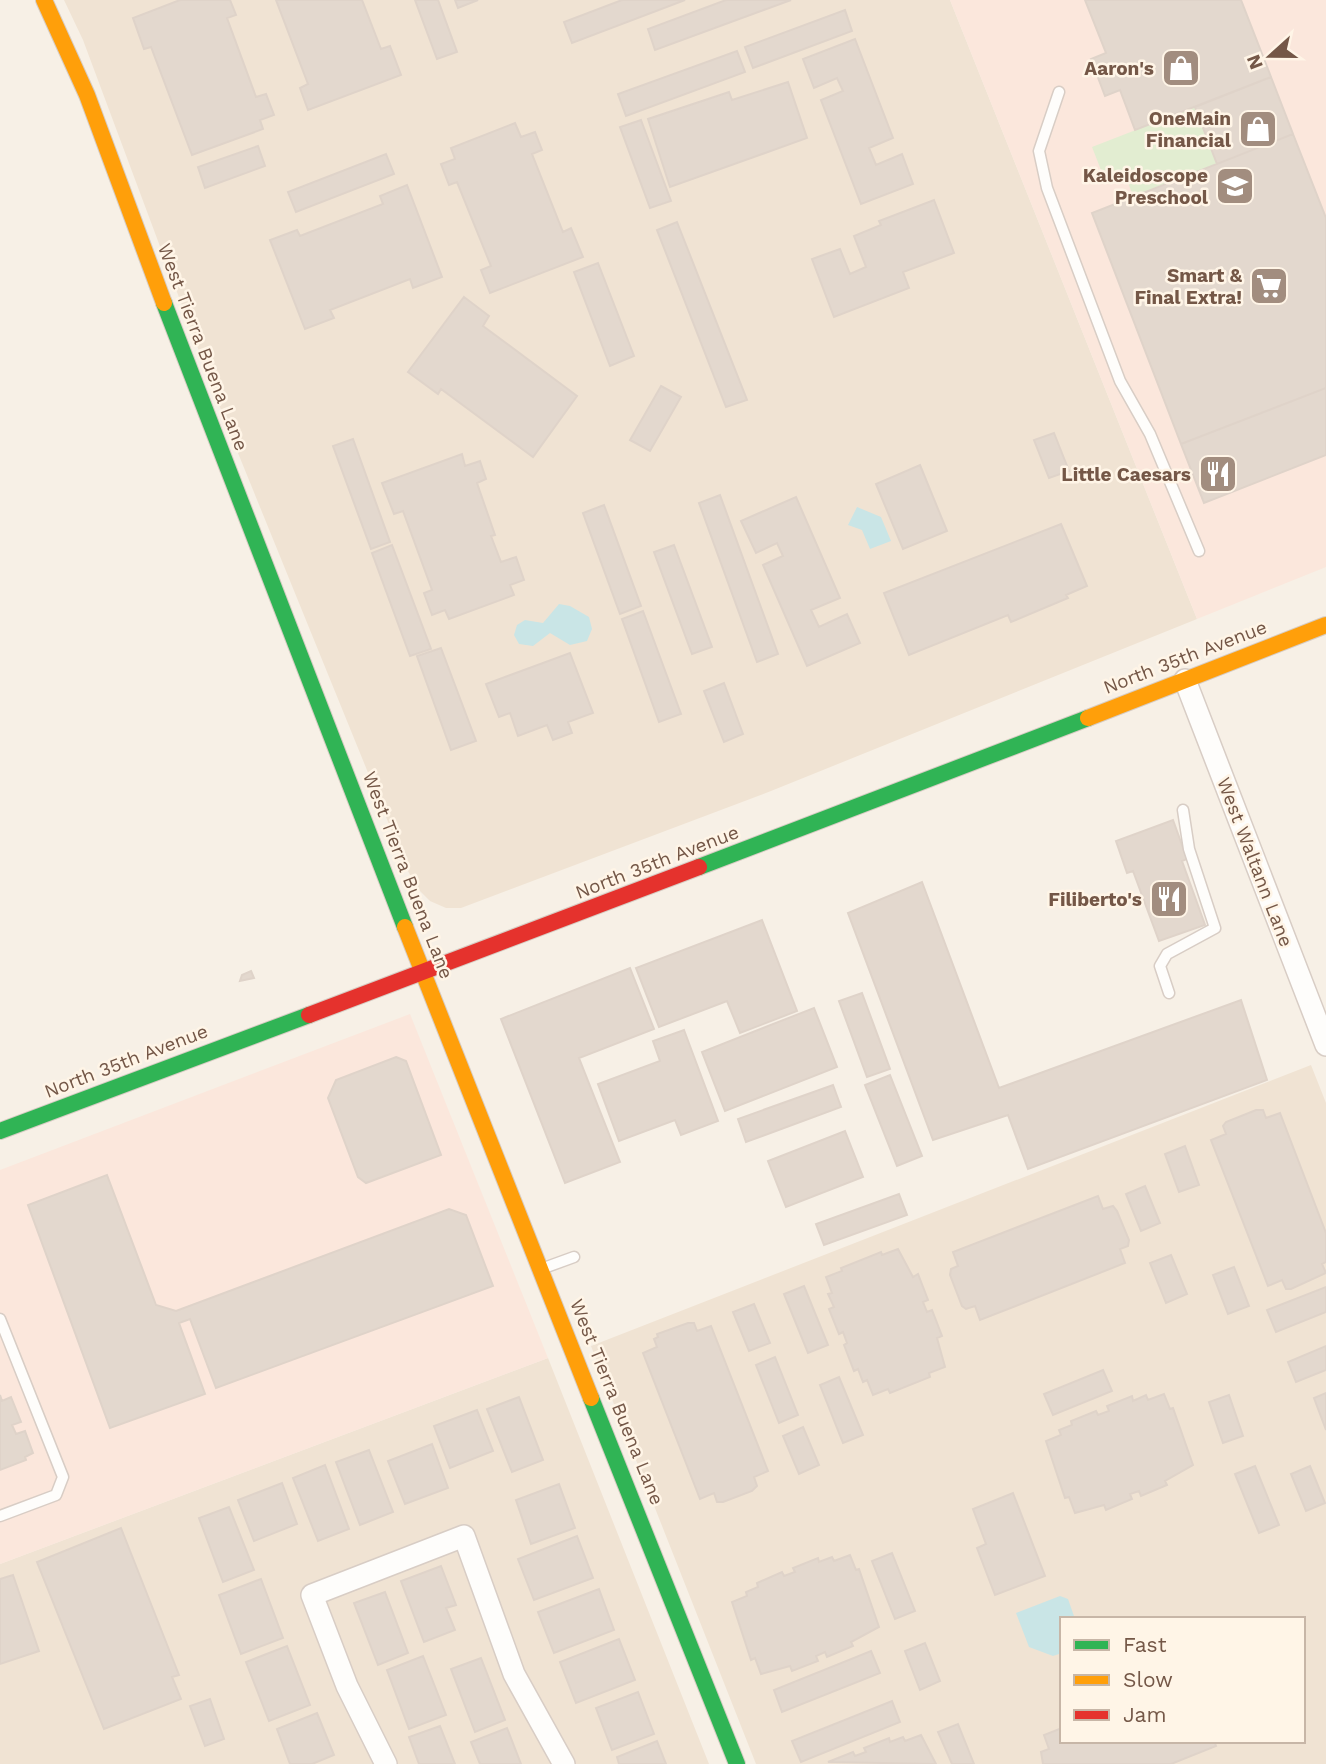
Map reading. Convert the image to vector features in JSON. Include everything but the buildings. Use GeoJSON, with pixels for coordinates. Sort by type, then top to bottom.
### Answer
{"type":"FeatureCollection","features":[{"type":"Feature","properties":{"kind":"street","name":"West Tierra Buena Lane"},"geometry":{"type":"LineString","coordinates":[[44,0],[87,95],[201,402],[423,972],[737,1764]]}},
{"type":"Feature","properties":{"kind":"street","name":"North 35th Avenue"},"geometry":{"type":"LineString","coordinates":[[0,1131],[423,972],[1326,625]]}},
{"type":"Feature","properties":{"kind":"street","name":"West Waltann Lane"},"geometry":{"type":"LineString","coordinates":[[1185,680],[1326,1045]]}},
{"type":"Feature","properties":{"kind":"street"},"geometry":{"type":"LineString","coordinates":[[386,1764],[347,1686],[312,1595],[464,1536],[514,1674],[564,1764]]}},
{"type":"Feature","properties":{"kind":"lane"},"geometry":{"type":"LineString","coordinates":[[1059,92],[1039,150],[1047,188],[1120,381],[1150,434],[1199,551]]}},
{"type":"Feature","properties":{"kind":"lane"},"geometry":{"type":"LineString","coordinates":[[1169,993],[1160,965],[1167,954],[1215,928],[1189,849],[1183,810]]}},
{"type":"Feature","properties":{"kind":"lane"},"geometry":{"type":"LineString","coordinates":[[541,1269],[575,1257]]}},
{"type":"Feature","properties":{"kind":"lane"},"geometry":{"type":"LineString","coordinates":[[0,1320],[63,1477],[56,1495],[0,1516]]}},
{"type":"Feature","properties":{"kind":"shaded area"},"geometry":{"type":"Polygon","coordinates":[[[64,0],[950,0],[1197,619],[771,791],[461,908],[446,908],[430,901],[417,888],[408,871],[227,426],[83,40],[64,0]]]}},
{"type":"Feature","properties":{"kind":"shaded area"},"geometry":{"type":"Polygon","coordinates":[[[950,0],[1326,0],[1326,567],[1197,619],[950,0]]]}},
{"type":"Feature","properties":{"kind":"shaded area"},"geometry":{"type":"Polygon","coordinates":[[[410,1014],[548,1358],[0,1564],[0,1170],[410,1014]]]}},
{"type":"Feature","properties":{"kind":"shaded area"},"geometry":{"type":"Polygon","coordinates":[[[1311,1065],[1326,1103],[1326,1764],[756,1764],[591,1346],[1311,1065]]]}},
{"type":"Feature","properties":{"kind":"shaded area"},"geometry":{"type":"Polygon","coordinates":[[[548,1358],[709,1764],[0,1764],[0,1564],[548,1358]]]}},
{"type":"Feature","properties":{"kind":"green space"},"geometry":{"type":"Polygon","coordinates":[[[1195,107],[1217,164],[1133,196],[1126,177],[1101,170],[1092,147],[1195,107]]]}},
{"type":"Feature","properties":{"kind":"water"},"geometry":{"type":"Polygon","coordinates":[[[857,507],[881,517],[891,541],[870,549],[862,530],[848,525],[857,507]]]}},
{"type":"Feature","properties":{"kind":"water"},"geometry":{"type":"Polygon","coordinates":[[[559,604],[570,606],[589,617],[592,629],[587,641],[570,645],[550,633],[533,646],[519,644],[514,635],[517,625],[525,620],[543,623],[559,604]]]}},
{"type":"Feature","properties":{"kind":"water"},"geometry":{"type":"Polygon","coordinates":[[[1060,1596],[1068,1599],[1074,1617],[1060,1617],[1060,1654],[1053,1656],[1029,1647],[1016,1613],[1060,1596]]]}},
{"type":"Feature","properties":{"kind":"traffic: fast"},"geometry":{"type":"LineString","coordinates":[[164,303],[405,927]]}},
{"type":"Feature","properties":{"kind":"traffic: fast"},"geometry":{"type":"LineString","coordinates":[[699,867],[1088,718]]}},
{"type":"Feature","properties":{"kind":"traffic: fast"},"geometry":{"type":"LineString","coordinates":[[0,1131],[309,1015]]}},
{"type":"Feature","properties":{"kind":"traffic: fast"},"geometry":{"type":"LineString","coordinates":[[591,1398],[737,1764]]}},
{"type":"Feature","properties":{"kind":"traffic: slow"},"geometry":{"type":"LineString","coordinates":[[44,0],[87,95],[164,303]]}},
{"type":"Feature","properties":{"kind":"traffic: slow"},"geometry":{"type":"LineString","coordinates":[[1088,718],[1326,625]]}},
{"type":"Feature","properties":{"kind":"traffic: slow"},"geometry":{"type":"LineString","coordinates":[[405,927],[591,1398]]}},
{"type":"Feature","properties":{"kind":"traffic: jam"},"geometry":{"type":"LineString","coordinates":[[309,1015],[699,867]]}},
{"type":"Feature","properties":{"kind":"place","name":"Aaron's"},"geometry":{"type":"Point","coordinates":[1181,68]}},
{"type":"Feature","properties":{"kind":"place","name":"OneMain Financial"},"geometry":{"type":"Point","coordinates":[1258,129]}},
{"type":"Feature","properties":{"kind":"place","name":"Kaleidoscope Preschool"},"geometry":{"type":"Point","coordinates":[1235,186]}},
{"type":"Feature","properties":{"kind":"place","name":"Smart & Final Extra!"},"geometry":{"type":"Point","coordinates":[1269,286]}},
{"type":"Feature","properties":{"kind":"place","name":"Little Caesars"},"geometry":{"type":"Point","coordinates":[1218,474]}},
{"type":"Feature","properties":{"kind":"place","name":"Filiberto's"},"geometry":{"type":"Point","coordinates":[1169,899]}}]}
